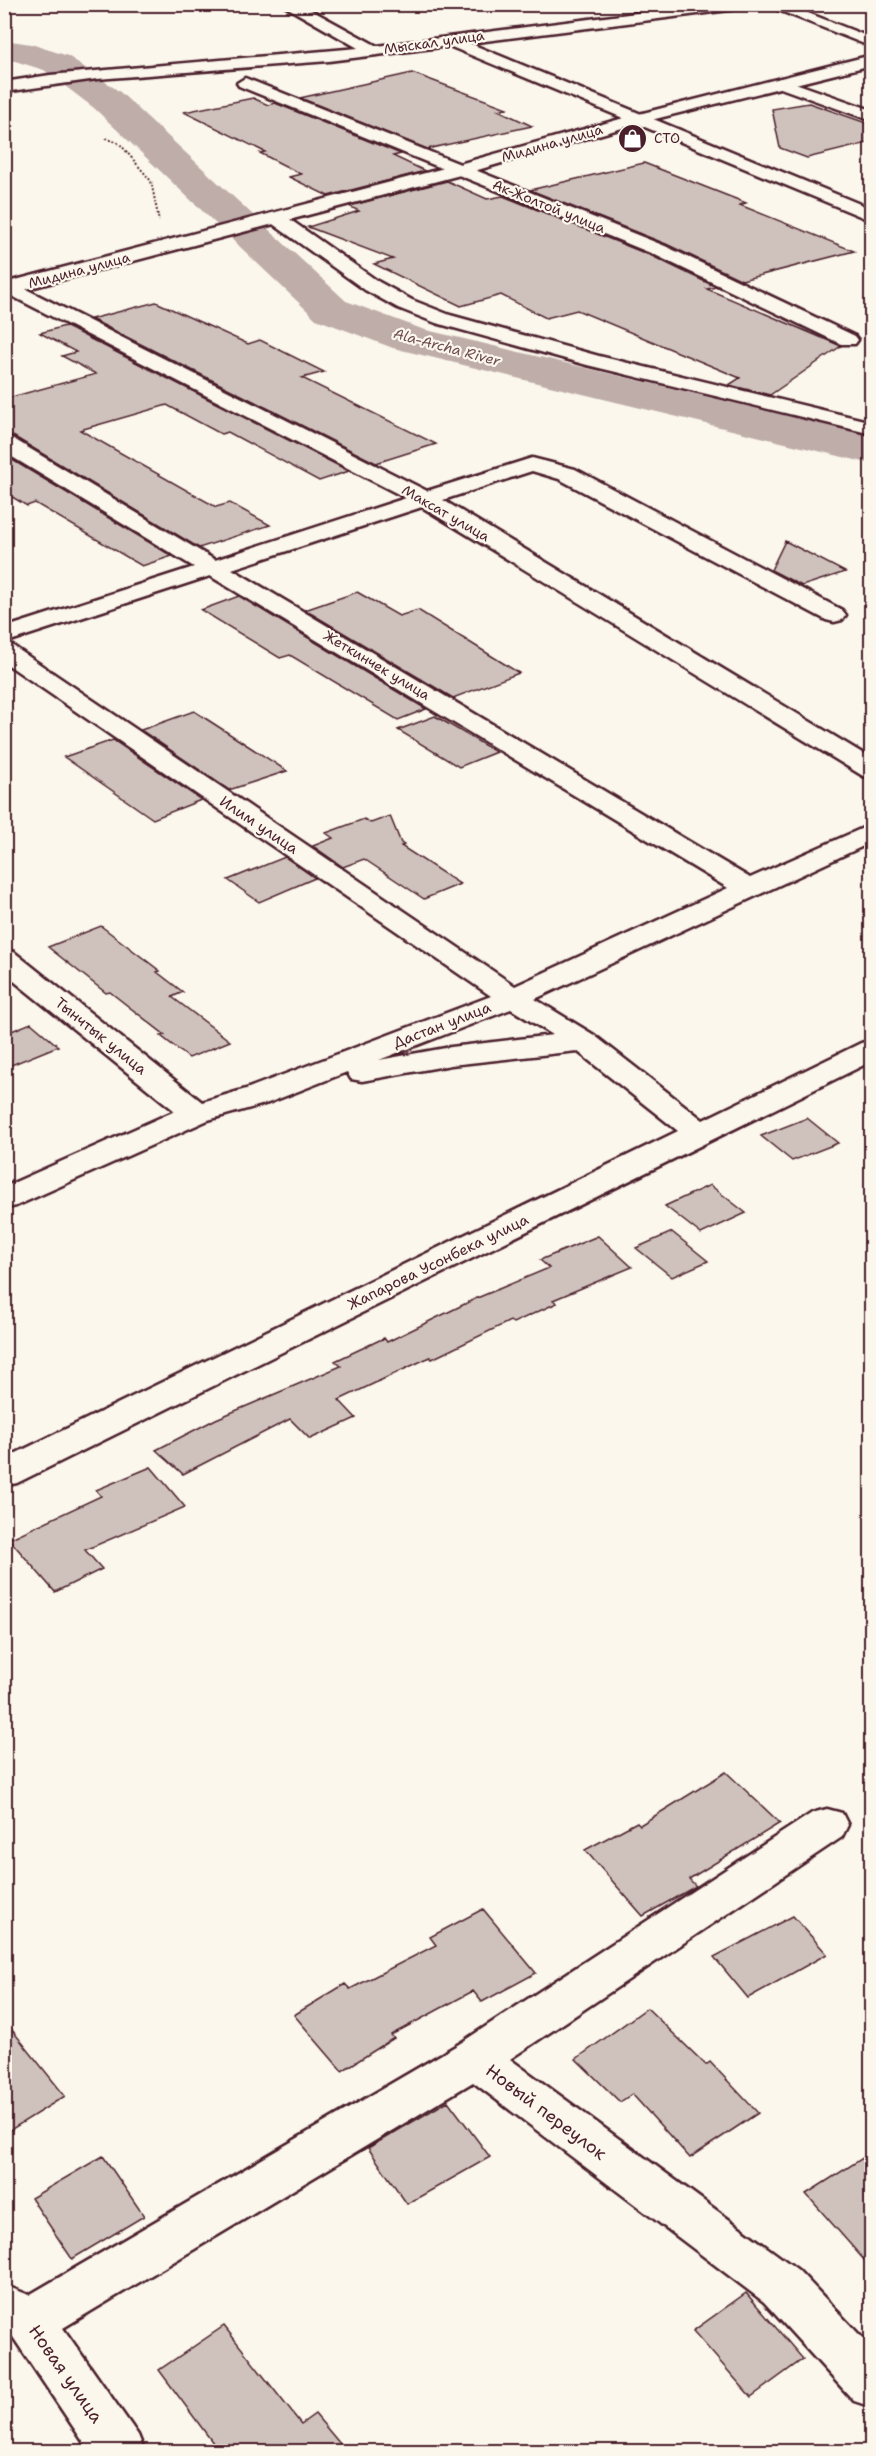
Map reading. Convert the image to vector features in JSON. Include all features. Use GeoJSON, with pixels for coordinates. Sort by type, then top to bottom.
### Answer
{"type":"FeatureCollection","features":[{"type":"Feature","properties":{"kind":"street"},"geometry":{"type":"LineString","coordinates":[[288,4],[374,51]]}},
{"type":"Feature","properties":{"kind":"street","name":"Мыскал улица"},"geometry":{"type":"LineString","coordinates":[[51,79],[374,51],[626,16],[745,4]]}},
{"type":"Feature","properties":{"kind":"street"},"geometry":{"type":"LineString","coordinates":[[770,4],[872,43]]}},
{"type":"Feature","properties":{"kind":"street"},"geometry":{"type":"LineString","coordinates":[[448,40],[872,216]]}},
{"type":"Feature","properties":{"kind":"street","name":"Мидина улица"},"geometry":{"type":"LineString","coordinates":[[7,287],[458,170],[637,119],[872,60]]}},
{"type":"Feature","properties":{"kind":"street"},"geometry":{"type":"LineString","coordinates":[[21,67],[51,79]]}},
{"type":"Feature","properties":{"kind":"street"},"geometry":{"type":"LineString","coordinates":[[4,87],[51,79]]}},
{"type":"Feature","properties":{"kind":"street","name":"Ак-Жолтой улица"},"geometry":{"type":"LineString","coordinates":[[245,83],[659,250],[848,340]]}},
{"type":"Feature","properties":{"kind":"street"},"geometry":{"type":"LineString","coordinates":[[782,83],[872,116]]}},
{"type":"Feature","properties":{"kind":"street"},"geometry":{"type":"LineString","coordinates":[[272,219],[372,286],[405,304],[443,319],[594,361],[872,428]]}},
{"type":"Feature","properties":{"kind":"street","name":"Максат улица"},"geometry":{"type":"LineString","coordinates":[[7,287],[425,499],[872,770]]}},
{"type":"Feature","properties":{"kind":"street","name":"Жеткинчек улица"},"geometry":{"type":"LineString","coordinates":[[4,443],[749,889]]}},
{"type":"Feature","properties":{"kind":"street"},"geometry":{"type":"LineString","coordinates":[[4,636],[532,464],[567,474],[834,615]]}},
{"type":"Feature","properties":{"kind":"street","name":"Илим улица"},"geometry":{"type":"LineString","coordinates":[[4,651],[513,998],[583,1041],[700,1133]]}},
{"type":"Feature","properties":{"kind":"street","name":"Дастан улица"},"geometry":{"type":"LineString","coordinates":[[4,1199],[197,1113],[257,1096],[513,998],[872,832]]}},
{"type":"Feature","properties":{"kind":"street","name":"Тынчтык улица"},"geometry":{"type":"LineString","coordinates":[[4,958],[197,1113]]}},
{"type":"Feature","properties":{"kind":"street"},"geometry":{"type":"LineString","coordinates":[[257,1096],[381,1068],[451,1056],[583,1041]]}},
{"type":"Feature","properties":{"kind":"street","name":"Жапарова Усонбека улица"},"geometry":{"type":"LineString","coordinates":[[4,1474],[872,1049]]}},
{"type":"Feature","properties":{"kind":"street"},"geometry":{"type":"LineString","coordinates":[[475,2058],[827,1825]]}},
{"type":"Feature","properties":{"kind":"street","name":"Новый переулок"},"geometry":{"type":"LineString","coordinates":[[17,2314],[475,2058],[781,2286],[872,2384]]}},
{"type":"Feature","properties":{"kind":"street","name":"Новая улица"},"geometry":{"type":"LineString","coordinates":[[17,2314],[120,2451]]}},
{"type":"Feature","properties":{"kind":"path"},"geometry":{"type":"LineString","coordinates":[[106,138],[120,144],[152,181],[164,248]]}},
{"type":"Feature","properties":{"kind":"building"},"geometry":{"type":"Polygon","coordinates":[[[412,73],[507,108],[498,110],[532,126],[427,149],[300,98],[412,73]]]}},
{"type":"Feature","properties":{"kind":"building"},"geometry":{"type":"Polygon","coordinates":[[[253,98],[268,105],[275,103],[401,154],[393,156],[425,171],[328,196],[289,177],[301,174],[260,153],[265,152],[184,112],[253,98]]]}},
{"type":"Feature","properties":{"kind":"building"},"geometry":{"type":"Polygon","coordinates":[[[809,103],[872,125],[872,142],[807,158],[780,148],[772,109],[809,103]]]}},
{"type":"Feature","properties":{"kind":"building"},"geometry":{"type":"Polygon","coordinates":[[[644,163],[746,203],[740,205],[854,251],[742,280],[666,244],[530,190],[644,163]]]}},
{"type":"Feature","properties":{"kind":"building"},"geometry":{"type":"Polygon","coordinates":[[[447,181],[487,199],[503,196],[652,256],[716,287],[707,289],[841,346],[770,395],[729,385],[740,378],[577,310],[546,318],[501,295],[461,306],[374,264],[393,259],[308,227],[359,211],[349,206],[447,181]]]}},
{"type":"Feature","properties":{"kind":"building"},"geometry":{"type":"Polygon","coordinates":[[[156,302],[248,344],[260,340],[324,372],[302,378],[436,444],[376,463],[91,319],[156,302]]]}},
{"type":"Feature","properties":{"kind":"building"},"geometry":{"type":"Polygon","coordinates":[[[65,326],[349,471],[319,481],[228,432],[221,434],[167,405],[80,430],[216,507],[230,503],[270,525],[199,548],[13,436],[4,435],[4,399],[96,374],[62,356],[76,352],[40,333],[65,326]]]}},
{"type":"Feature","properties":{"kind":"building"},"geometry":{"type":"Polygon","coordinates":[[[4,455],[172,556],[142,566],[35,503],[27,506],[4,492],[4,455]]]}},
{"type":"Feature","properties":{"kind":"building"},"geometry":{"type":"Polygon","coordinates":[[[785,541],[845,572],[802,586],[771,570],[785,541]]]}},
{"type":"Feature","properties":{"kind":"building"},"geometry":{"type":"Polygon","coordinates":[[[357,592],[399,616],[418,610],[519,673],[453,698],[305,610],[357,592]]]}},
{"type":"Feature","properties":{"kind":"building"},"geometry":{"type":"Polygon","coordinates":[[[239,596],[426,709],[398,720],[290,655],[280,658],[201,610],[239,596]]]}},
{"type":"Feature","properties":{"kind":"building"},"geometry":{"type":"Polygon","coordinates":[[[194,711],[287,771],[229,790],[141,730],[194,711]]]}},
{"type":"Feature","properties":{"kind":"building"},"geometry":{"type":"Polygon","coordinates":[[[435,716],[496,752],[459,767],[398,730],[435,716]]]}},
{"type":"Feature","properties":{"kind":"building"},"geometry":{"type":"Polygon","coordinates":[[[113,740],[201,800],[153,819],[64,757],[113,740]]]}},
{"type":"Feature","properties":{"kind":"building"},"geometry":{"type":"Polygon","coordinates":[[[390,816],[401,843],[404,845],[401,846],[460,884],[424,899],[364,859],[343,867],[313,846],[333,838],[326,833],[364,819],[371,823],[390,816]]]}},
{"type":"Feature","properties":{"kind":"building"},"geometry":{"type":"Polygon","coordinates":[[[285,857],[315,878],[259,902],[228,880],[285,857]]]}},
{"type":"Feature","properties":{"kind":"building"},"geometry":{"type":"Polygon","coordinates":[[[101,926],[160,971],[157,972],[183,992],[172,997],[230,1041],[189,1058],[161,1036],[165,1035],[110,992],[106,993],[48,947],[101,926]]]}},
{"type":"Feature","properties":{"kind":"building"},"geometry":{"type":"Polygon","coordinates":[[[31,1023],[58,1046],[4,1068],[4,1034],[31,1023]]]}},
{"type":"Feature","properties":{"kind":"building"},"geometry":{"type":"Polygon","coordinates":[[[807,1118],[838,1143],[792,1161],[761,1136],[807,1118]]]}},
{"type":"Feature","properties":{"kind":"building"},"geometry":{"type":"Polygon","coordinates":[[[710,1185],[746,1213],[701,1234],[665,1206],[710,1185]]]}},
{"type":"Feature","properties":{"kind":"building"},"geometry":{"type":"Polygon","coordinates":[[[672,1232],[708,1261],[672,1277],[636,1248],[672,1232]]]}},
{"type":"Feature","properties":{"kind":"building"},"geometry":{"type":"Polygon","coordinates":[[[598,1236],[632,1267],[553,1300],[557,1303],[513,1323],[510,1321],[339,1400],[356,1418],[310,1439],[290,1419],[183,1474],[156,1450],[216,1419],[341,1366],[335,1361],[384,1338],[387,1342],[477,1298],[549,1268],[540,1260],[598,1236]]]}},
{"type":"Feature","properties":{"kind":"building"},"geometry":{"type":"Polygon","coordinates":[[[151,1467],[185,1507],[85,1550],[102,1569],[55,1592],[9,1539],[101,1496],[96,1490],[151,1467]]]}},
{"type":"Feature","properties":{"kind":"building"},"geometry":{"type":"Polygon","coordinates":[[[726,1772],[780,1823],[689,1879],[696,1886],[643,1916],[585,1850],[637,1822],[640,1825],[726,1772]]]}},
{"type":"Feature","properties":{"kind":"building"},"geometry":{"type":"Polygon","coordinates":[[[483,1909],[536,1973],[482,2002],[473,1991],[391,2035],[394,2038],[342,2071],[294,2015],[345,1984],[350,1989],[436,1945],[430,1937],[483,1909]]]}},
{"type":"Feature","properties":{"kind":"building"},"geometry":{"type":"Polygon","coordinates":[[[793,1916],[827,1954],[748,1998],[714,1957],[793,1916]]]}},
{"type":"Feature","properties":{"kind":"building"},"geometry":{"type":"Polygon","coordinates":[[[647,2008],[706,2065],[710,2062],[758,2113],[690,2158],[632,2094],[620,2102],[576,2059],[647,2008]]]}},
{"type":"Feature","properties":{"kind":"building"},"geometry":{"type":"Polygon","coordinates":[[[4,2020],[65,2096],[4,2134],[4,2020]]]}},
{"type":"Feature","properties":{"kind":"building"},"geometry":{"type":"Polygon","coordinates":[[[448,2101],[490,2157],[407,2204],[368,2148],[448,2101]]]}},
{"type":"Feature","properties":{"kind":"building"},"geometry":{"type":"Polygon","coordinates":[[[872,2152],[872,2269],[806,2194],[872,2152]]]}},
{"type":"Feature","properties":{"kind":"building"},"geometry":{"type":"Polygon","coordinates":[[[103,2156],[144,2216],[72,2259],[31,2198],[103,2156]]]}},
{"type":"Feature","properties":{"kind":"building"},"geometry":{"type":"Polygon","coordinates":[[[746,2293],[803,2359],[751,2397],[693,2331],[746,2293]]]}},
{"type":"Feature","properties":{"kind":"building"},"geometry":{"type":"Polygon","coordinates":[[[224,2326],[301,2424],[315,2414],[346,2451],[219,2451],[159,2370],[224,2326]]]}},
{"type":"Feature","properties":{"kind":"waterway","name":"Ala-Archa River"},"geometry":{"type":"LineString","coordinates":[[4,50],[19,51],[56,63],[107,100],[331,310],[408,339],[872,450]]}},
{"type":"Feature","properties":{"kind":"place","name":"СТО"},"geometry":{"type":"Point","coordinates":[633,138]}}]}
